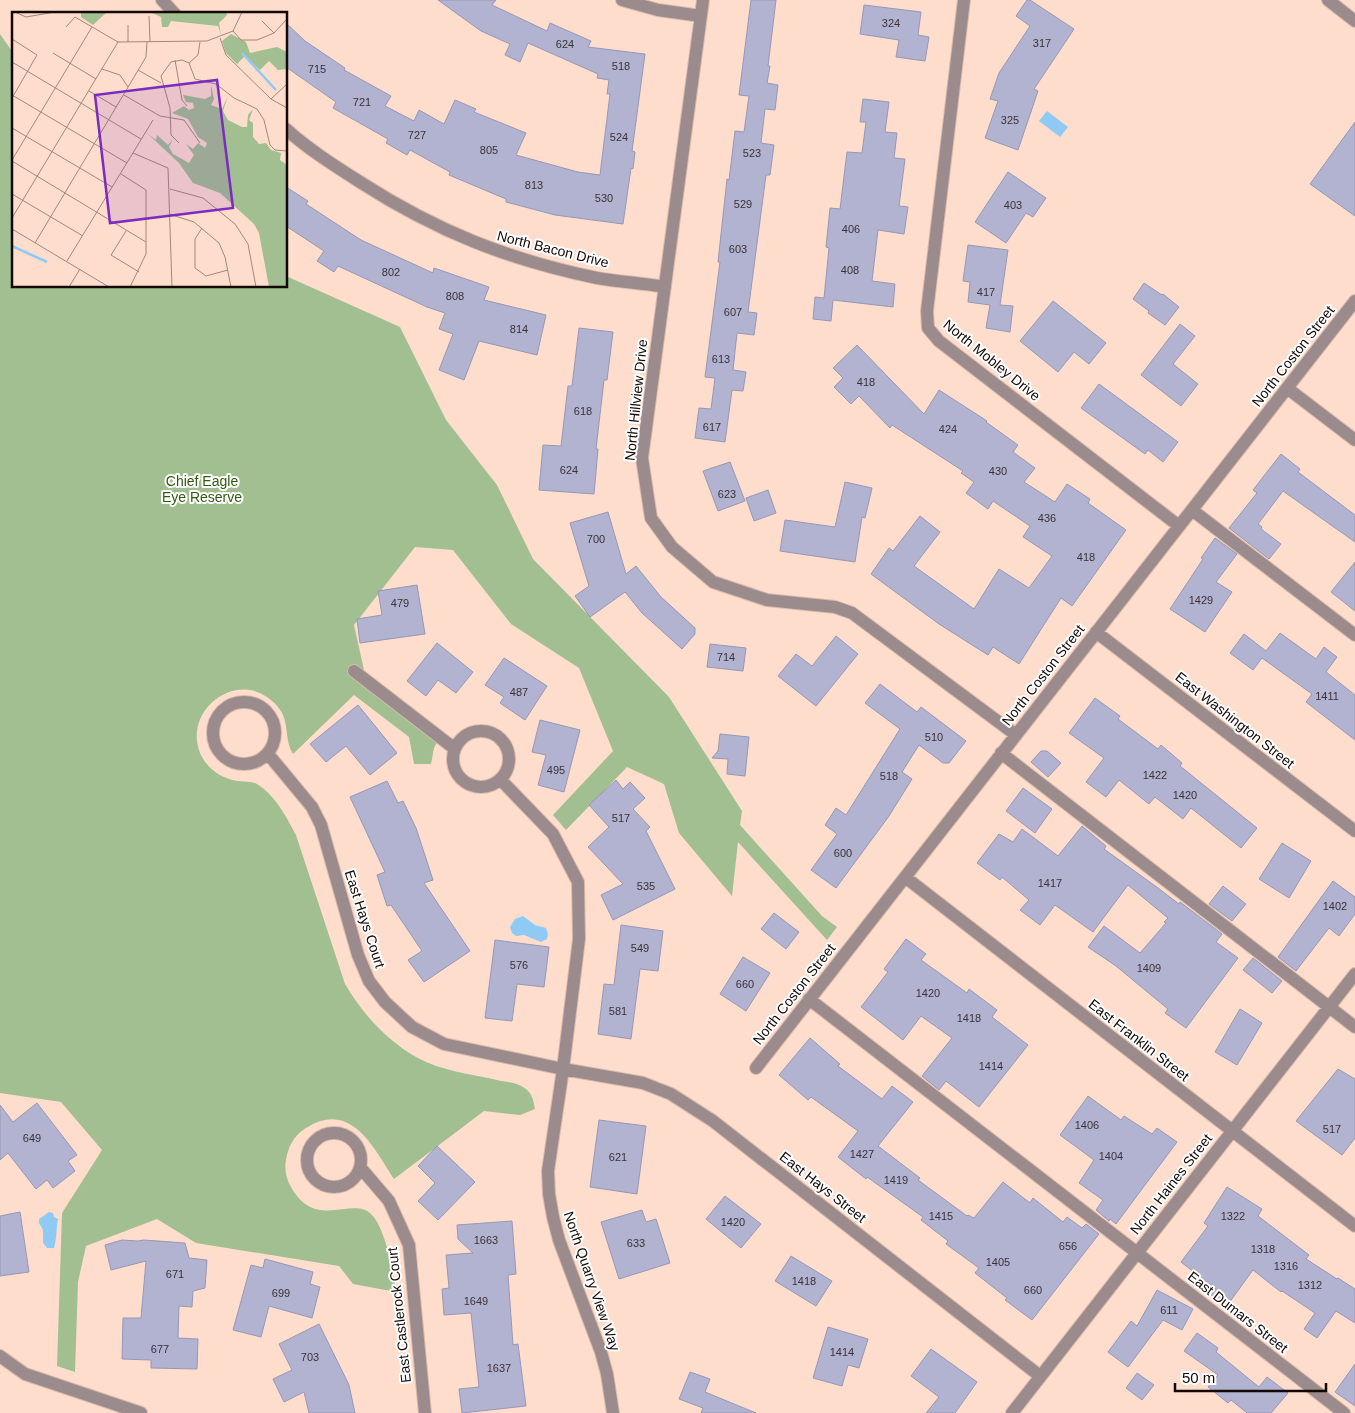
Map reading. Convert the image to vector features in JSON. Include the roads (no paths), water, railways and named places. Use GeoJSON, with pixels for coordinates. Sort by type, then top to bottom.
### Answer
{"type":"FeatureCollection","features":[{"type":"Feature","properties":{"kind":"street"},"geometry":{"type":"LineString","coordinates":[[162,0],[173,12]]}},
{"type":"Feature","properties":{"kind":"street"},"geometry":{"type":"LineString","coordinates":[[622,0],[658,10],[701,16]]}},
{"type":"Feature","properties":{"kind":"street","name":"North Hillview Drive"},"geometry":{"type":"LineString","coordinates":[[703,0],[642,458],[651,518],[672,547],[713,582],[767,600],[835,607],[852,613],[1016,735]]}},
{"type":"Feature","properties":{"kind":"street","name":"North Mobley Drive"},"geometry":{"type":"LineString","coordinates":[[964,0],[927,311],[928,328],[939,340],[1179,526]]}},
{"type":"Feature","properties":{"kind":"street"},"geometry":{"type":"LineString","coordinates":[[1328,0],[1355,21]]}},
{"type":"Feature","properties":{"kind":"street","name":"North Bacon Drive"},"geometry":{"type":"LineString","coordinates":[[288,131],[317,153],[389,201],[454,235],[491,250],[558,269],[600,278],[665,287]]}},
{"type":"Feature","properties":{"kind":"street","name":"North Coston Street"},"geometry":{"type":"LineString","coordinates":[[756,1068],[1355,301]]}},
{"type":"Feature","properties":{"kind":"street"},"geometry":{"type":"LineString","coordinates":[[1287,388],[1355,440]]}},
{"type":"Feature","properties":{"kind":"street"},"geometry":{"type":"LineString","coordinates":[[1192,510],[1355,635]]}},
{"type":"Feature","properties":{"kind":"street","name":"East Washington Street"},"geometry":{"type":"LineString","coordinates":[[1096,632],[1355,831]]}},
{"type":"Feature","properties":{"kind":"street"},"geometry":{"type":"LineString","coordinates":[[354,671],[455,748]]}},
{"type":"Feature","properties":{"kind":"street"},"geometry":{"type":"LineString","coordinates":[[243,701],[255,703],[266,709],[273,719],[276,731],[274,744],[268,754],[258,762],[246,765],[233,763],[223,756],[216,746],[212,734],[214,722],[221,711],[231,704],[243,701]]}},
{"type":"Feature","properties":{"kind":"street"},"geometry":{"type":"LineString","coordinates":[[481,732],[492,734],[501,740],[507,749],[509,760],[506,771],[500,779],[491,785],[480,787],[470,785],[461,779],[455,770],[455,748],[461,740],[470,734],[481,732]]}},
{"type":"Feature","properties":{"kind":"street"},"geometry":{"type":"LineString","coordinates":[[1002,753],[1355,1027]]}},
{"type":"Feature","properties":{"kind":"street","name":"East Hays Court"},"geometry":{"type":"LineString","coordinates":[[268,754],[312,808],[320,825],[358,955],[369,982],[385,1002],[412,1027],[444,1044],[564,1069]]}},
{"type":"Feature","properties":{"kind":"street","name":"North Quarry View Way"},"geometry":{"type":"LineString","coordinates":[[500,779],[553,834],[578,882],[579,939],[564,1069],[548,1171],[549,1194],[559,1240],[601,1352],[607,1374],[613,1413]]}},
{"type":"Feature","properties":{"kind":"street","name":"East Franklin Street"},"geometry":{"type":"LineString","coordinates":[[905,877],[1355,1226]]}},
{"type":"Feature","properties":{"kind":"street","name":"North Haines Street"},"geometry":{"type":"LineString","coordinates":[[1012,1413],[1355,974]]}},
{"type":"Feature","properties":{"kind":"street","name":"East Dumars Street"},"geometry":{"type":"LineString","coordinates":[[809,999],[1344,1413]]}},
{"type":"Feature","properties":{"kind":"street","name":"East Hays Street"},"geometry":{"type":"LineString","coordinates":[[564,1069],[643,1083],[671,1094],[695,1108],[1040,1376]]}},
{"type":"Feature","properties":{"kind":"street"},"geometry":{"type":"LineString","coordinates":[[331,1133],[341,1134],[351,1139],[358,1147],[361,1157],[360,1168],[355,1177],[347,1184],[337,1187],[326,1186],[317,1181],[310,1173],[307,1163],[308,1152],[312,1143],[320,1136],[331,1133]]}},
{"type":"Feature","properties":{"kind":"street","name":"East Castlerock Court"},"geometry":{"type":"LineString","coordinates":[[360,1168],[389,1201],[409,1245],[425,1413]]}},
{"type":"Feature","properties":{"kind":"street"},"geometry":{"type":"LineString","coordinates":[[0,1356],[25,1374],[113,1409],[141,1413]]}},
{"type":"Feature","properties":{"kind":"water"},"geometry":{"type":"Polygon","coordinates":[[[1047,111],[1068,127],[1060,137],[1039,121],[1047,111]]]}},
{"type":"Feature","properties":{"kind":"water"},"geometry":{"type":"Polygon","coordinates":[[[523,916],[535,925],[546,928],[547,939],[541,942],[524,935],[516,936],[512,933],[510,927],[515,919],[523,916]]]}},
{"type":"Feature","properties":{"kind":"water"},"geometry":{"type":"Polygon","coordinates":[[[49,1212],[53,1213],[54,1217],[58,1219],[54,1248],[47,1248],[43,1243],[43,1230],[39,1223],[39,1219],[49,1212]]]}},
{"type":"Feature","properties":{"kind":"park label","name":"Chief Eagle Eye Reserve"},"geometry":{"type":"Point","coordinates":[202,490]}}]}
